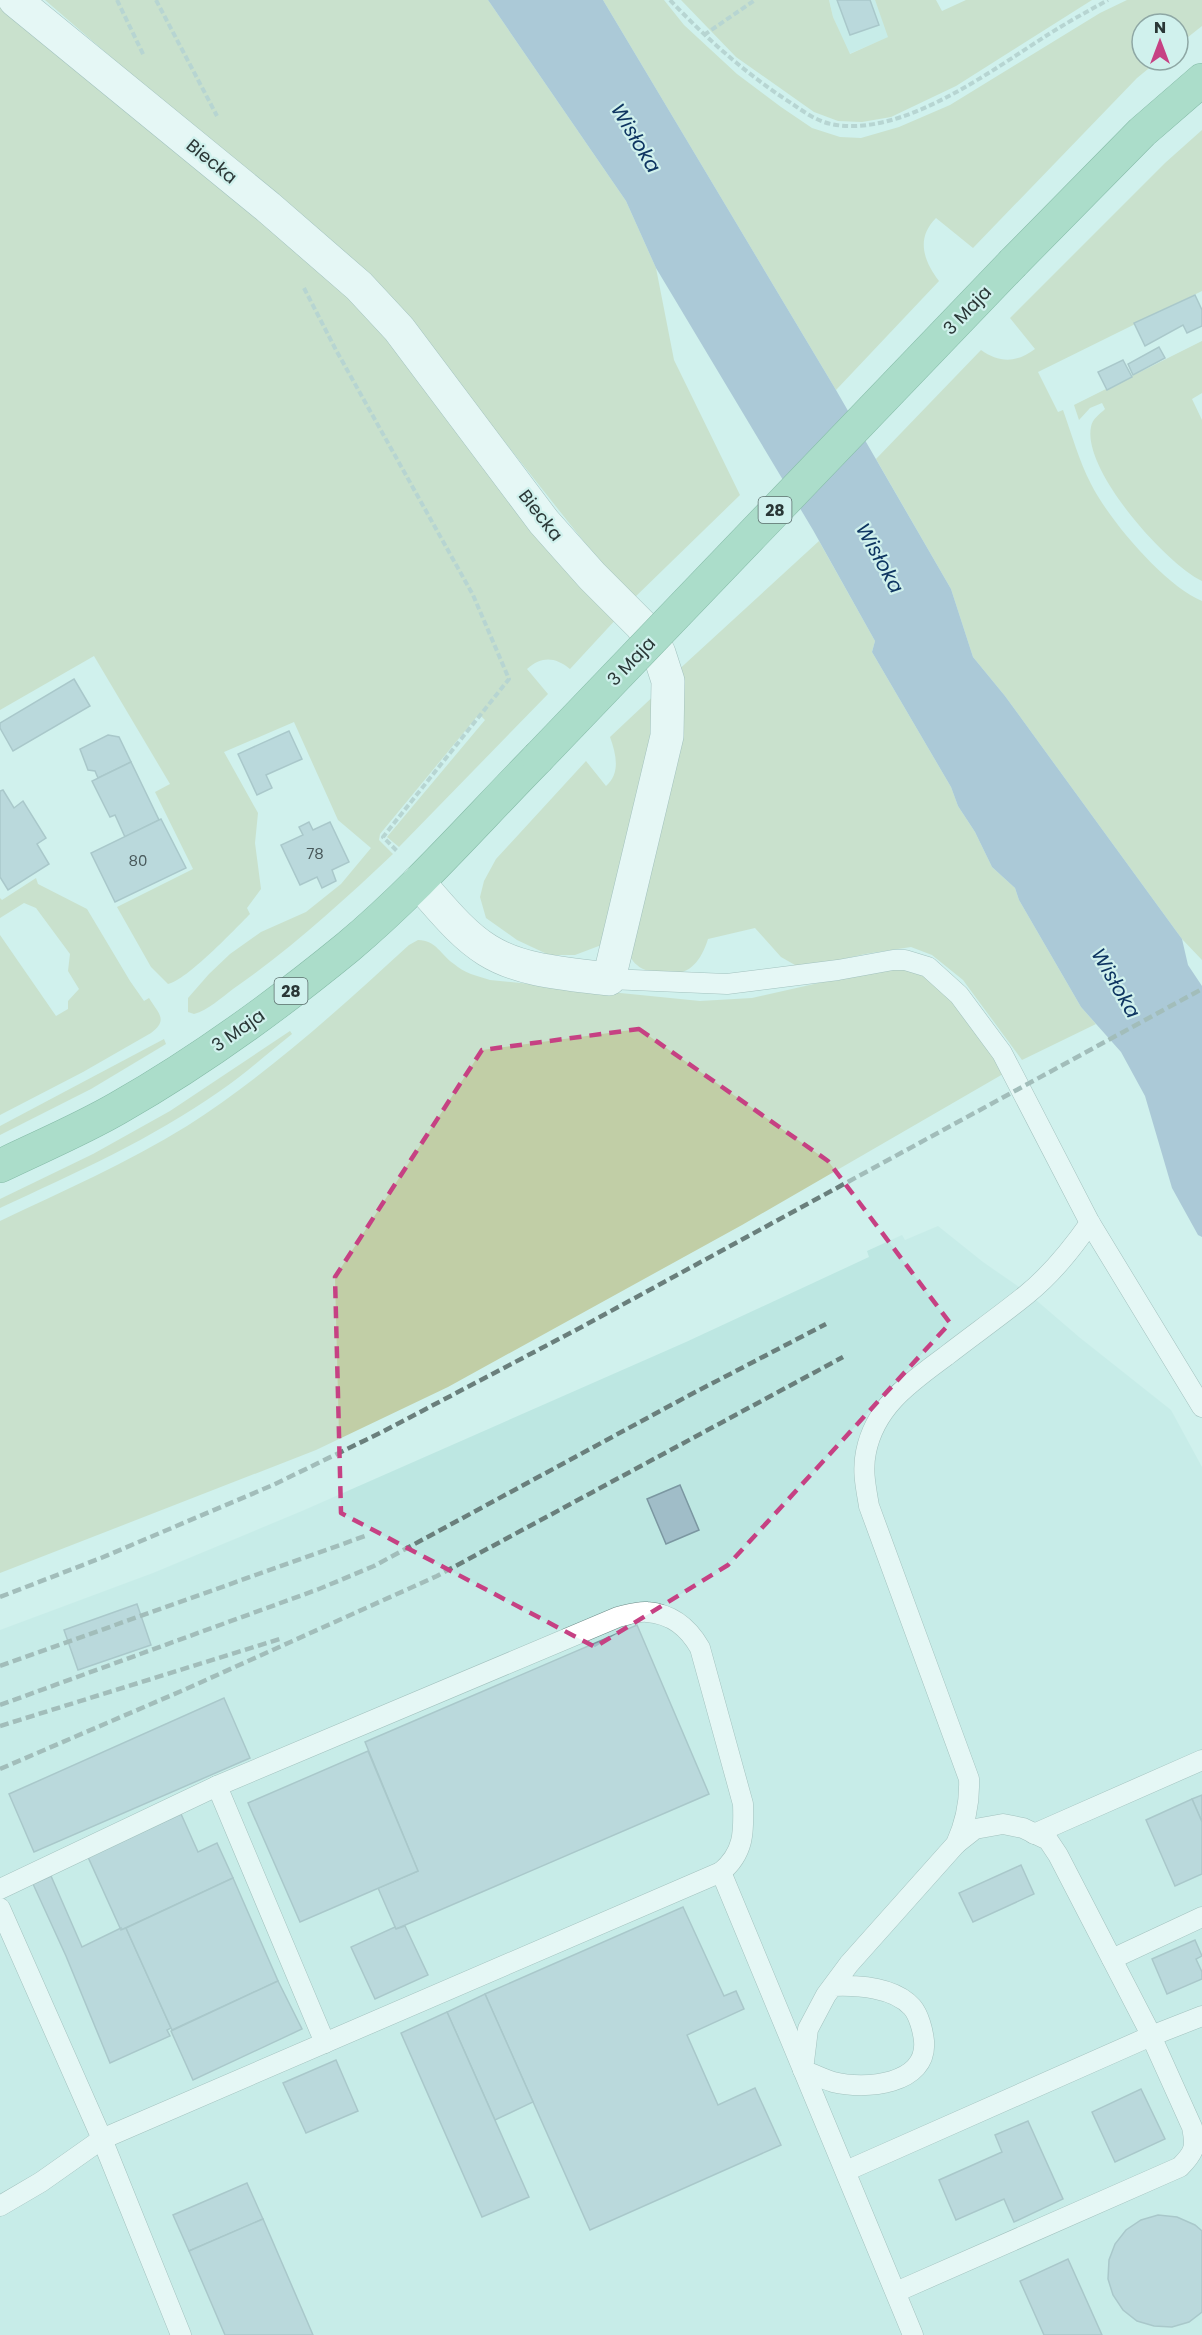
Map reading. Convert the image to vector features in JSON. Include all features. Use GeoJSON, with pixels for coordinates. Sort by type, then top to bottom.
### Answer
{"type":"FeatureCollection","features":[{"type":"Feature","properties":{"kind":"main road","name":"3 Maja"},"geometry":{"type":"LineString","coordinates":[[0,1166],[117,1109],[177,1074],[272,1006],[349,945],[418,882],[1013,263],[1142,132],[1202,80]]}},
{"type":"Feature","properties":{"kind":"street","name":"Biecka"},"geometry":{"type":"LineString","coordinates":[[15,0],[268,207],[359,286],[399,329],[544,522],[592,576],[641,625],[655,645],[668,681],[667,736],[609,979]]}},
{"type":"Feature","properties":{"kind":"street"},"geometry":{"type":"LineString","coordinates":[[418,882],[456,924],[488,950],[527,966],[609,979]]}},
{"type":"Feature","properties":{"kind":"lane"},"geometry":{"type":"LineString","coordinates":[[609,979],[727,984],[838,970],[893,960],[905,960],[928,967],[959,995],[1002,1053],[1090,1223],[1202,1407]]}},
{"type":"Feature","properties":{"kind":"lane"},"geometry":{"type":"LineString","coordinates":[[956,1844],[964,1825],[970,1799],[969,1779],[869,1506],[864,1475],[866,1451],[874,1427],[888,1404],[906,1385],[1027,1294],[1062,1262],[1090,1223]]}},
{"type":"Feature","properties":{"kind":"lane"},"geometry":{"type":"LineString","coordinates":[[0,1889],[217,1786],[618,1617],[646,1611],[675,1620],[689,1630],[700,1648],[742,1804],[744,1827],[735,1860],[721,1872],[102,2139],[41,2182],[0,2206]]}},
{"type":"Feature","properties":{"kind":"lane"},"geometry":{"type":"LineString","coordinates":[[1034,1834],[1202,1760]]}},
{"type":"Feature","properties":{"kind":"lane"},"geometry":{"type":"LineString","coordinates":[[217,1786],[326,2043]]}},
{"type":"Feature","properties":{"kind":"lane"},"geometry":{"type":"LineString","coordinates":[[803,2070],[808,2030],[826,1995],[857,1956],[956,1844],[975,1829],[1004,1824],[1023,1828],[1048,1840],[1058,1855],[1197,2127],[1191,2156],[1180,2167],[896,2292]]}},
{"type":"Feature","properties":{"kind":"lane"},"geometry":{"type":"LineString","coordinates":[[721,1872],[913,2335]]}},
{"type":"Feature","properties":{"kind":"lane"},"geometry":{"type":"LineString","coordinates":[[0,1908],[102,2139],[182,2335]]}},
{"type":"Feature","properties":{"kind":"lane"},"geometry":{"type":"LineString","coordinates":[[1112,1959],[1202,1917]]}},
{"type":"Feature","properties":{"kind":"lane"},"geometry":{"type":"LineString","coordinates":[[803,2070],[833,2082],[865,2086],[892,2081],[915,2070],[925,2051],[924,2031],[912,2007],[895,1995],[850,1986],[833,1986]]}},
{"type":"Feature","properties":{"kind":"lane"},"geometry":{"type":"LineString","coordinates":[[846,2171],[1151,2036],[1202,2016]]}},
{"type":"Feature","properties":{"kind":"path"},"geometry":{"type":"LineString","coordinates":[[156,0],[218,119]]}},
{"type":"Feature","properties":{"kind":"path"},"geometry":{"type":"LineString","coordinates":[[670,0],[704,35],[765,86],[812,116],[829,124],[864,127],[892,120],[931,105],[979,79],[1063,25],[1108,0]]}},
{"type":"Feature","properties":{"kind":"path"},"geometry":{"type":"LineString","coordinates":[[704,35],[755,0]]}},
{"type":"Feature","properties":{"kind":"path"},"geometry":{"type":"LineString","coordinates":[[300,279],[336,350],[473,595],[509,680],[383,837],[399,854]]}},
{"type":"Feature","properties":{"kind":"highlighted area"},"geometry":{"type":"Polygon","coordinates":[[[639,1029],[828,1161],[950,1323],[728,1565],[595,1647],[341,1513],[335,1277],[482,1050],[639,1029]]]}},
{"type":"Feature","properties":{"kind":"shaded area"},"geometry":{"type":"Polygon","coordinates":[[[829,0],[875,0],[889,37],[849,54],[833,17],[829,0]]]}},
{"type":"Feature","properties":{"kind":"shaded area"},"geometry":{"type":"Polygon","coordinates":[[[938,1226],[983,1262],[1029,1294],[1171,1410],[1202,1467],[1202,2335],[0,2335],[0,1630],[153,1573],[302,1511],[686,1342],[869,1257],[867,1251],[902,1235],[905,1240],[938,1226]]]}},
{"type":"Feature","properties":{"kind":"green space"},"geometry":{"type":"Polygon","coordinates":[[[0,0],[339,281],[619,616],[570,669],[554,660],[543,660],[527,669],[548,694],[399,847],[387,837],[485,720],[479,714],[380,834],[379,840],[393,854],[275,958],[204,1010],[194,1014],[188,1012],[188,998],[230,954],[261,932],[306,912],[341,884],[371,848],[338,820],[294,722],[224,752],[258,813],[255,843],[261,889],[247,908],[250,914],[187,974],[168,984],[151,967],[117,907],[193,869],[155,792],[170,784],[94,656],[0,710],[0,0]]]}},
{"type":"Feature","properties":{"kind":"green space"},"geometry":{"type":"Polygon","coordinates":[[[45,0],[488,0],[626,201],[656,268],[674,360],[740,495],[631,601],[416,330],[346,260],[45,0]]]}},
{"type":"Feature","properties":{"kind":"green space"},"geometry":{"type":"Polygon","coordinates":[[[603,0],[664,0],[684,25],[737,74],[781,107],[812,128],[840,137],[861,138],[899,127],[950,105],[1100,13],[1127,0],[1202,0],[1202,26],[1190,36],[1190,12],[1130,12],[1130,72],[1144,72],[973,248],[936,218],[926,233],[924,249],[929,265],[939,281],[836,390],[603,0]]]}},
{"type":"Feature","properties":{"kind":"green space"},"geometry":{"type":"Polygon","coordinates":[[[681,0],[829,0],[833,17],[850,54],[888,37],[875,0],[936,0],[942,11],[966,0],[1092,0],[956,86],[891,117],[862,122],[838,121],[814,112],[736,57],[681,0]]]}},
{"type":"Feature","properties":{"kind":"green space"},"geometry":{"type":"Polygon","coordinates":[[[1202,130],[1202,291],[1038,372],[1058,412],[1063,410],[1079,457],[1099,499],[1124,533],[1155,567],[1187,593],[1202,601],[1202,960],[1182,939],[1005,696],[973,657],[951,589],[876,459],[981,350],[994,357],[1008,360],[1022,357],[1035,349],[1010,318],[1165,163],[1202,130]]]}},
{"type":"Feature","properties":{"kind":"green space"},"geometry":{"type":"Polygon","coordinates":[[[1202,341],[1202,393],[1192,399],[1202,420],[1202,581],[1168,556],[1149,536],[1130,514],[1099,467],[1092,445],[1091,427],[1105,409],[1102,403],[1090,408],[1079,420],[1074,405],[1202,341]]]}},
{"type":"Feature","properties":{"kind":"green space"},"geometry":{"type":"Polygon","coordinates":[[[819,541],[875,641],[872,652],[951,787],[958,806],[975,832],[992,867],[1015,888],[1019,900],[1081,1007],[1096,1024],[1022,1060],[963,980],[932,955],[911,947],[812,966],[795,965],[781,957],[755,928],[708,939],[701,956],[691,967],[685,971],[669,974],[639,967],[624,945],[674,674],[819,541]]]}},
{"type":"Feature","properties":{"kind":"green space"},"geometry":{"type":"Polygon","coordinates":[[[660,690],[663,719],[604,944],[575,955],[549,955],[517,940],[486,918],[480,897],[484,881],[496,859],[586,761],[606,786],[611,781],[616,763],[610,737],[660,690]]]}},
{"type":"Feature","properties":{"kind":"green space"},"geometry":{"type":"Polygon","coordinates":[[[36,878],[38,884],[87,909],[130,981],[144,1001],[149,998],[161,1020],[151,1033],[83,1072],[0,1115],[0,935],[56,1016],[68,1009],[68,1001],[79,989],[68,971],[70,954],[36,908],[24,903],[0,918],[0,898],[2,900],[36,878]]]}},
{"type":"Feature","properties":{"kind":"green space"},"geometry":{"type":"Polygon","coordinates":[[[418,940],[434,945],[462,970],[490,980],[700,1001],[752,998],[885,968],[913,969],[952,1002],[988,1045],[1003,1074],[742,1225],[448,1387],[316,1450],[0,1573],[0,1221],[141,1152],[217,1106],[302,1040],[409,945],[418,940]]]}},
{"type":"Feature","properties":{"kind":"green space"},"geometry":{"type":"Polygon","coordinates":[[[290,1031],[292,1034],[247,1071],[167,1125],[113,1154],[0,1208],[0,1199],[93,1154],[170,1111],[290,1031]]]}},
{"type":"Feature","properties":{"kind":"green space"},"geometry":{"type":"Polygon","coordinates":[[[164,1039],[166,1044],[91,1089],[0,1135],[0,1126],[164,1039]]]}},
{"type":"Feature","properties":{"kind":"water","name":"Wisłoka"},"geometry":{"type":"Polygon","coordinates":[[[488,0],[603,0],[836,390],[951,589],[973,657],[1005,696],[1182,939],[1188,965],[1202,986],[1202,1237],[1198,1235],[1172,1188],[1145,1096],[1121,1052],[1081,1007],[1019,900],[1015,888],[992,867],[975,832],[958,806],[951,787],[872,652],[875,641],[813,530],[656,268],[626,201],[488,0]]]}},
{"type":"Feature","properties":{"kind":"building"},"geometry":{"type":"Polygon","coordinates":[[[837,0],[870,0],[879,25],[850,35],[837,0]]]}},
{"type":"Feature","properties":{"kind":"building"},"geometry":{"type":"Polygon","coordinates":[[[1195,295],[1202,310],[1202,326],[1187,333],[1183,325],[1145,346],[1134,323],[1195,295]]]}},
{"type":"Feature","properties":{"kind":"building"},"geometry":{"type":"Polygon","coordinates":[[[1159,347],[1165,358],[1133,375],[1128,364],[1159,347]]]}},
{"type":"Feature","properties":{"kind":"building"},"geometry":{"type":"Polygon","coordinates":[[[1123,360],[1132,377],[1107,390],[1098,372],[1123,360]]]}},
{"type":"Feature","properties":{"kind":"building"},"geometry":{"type":"Polygon","coordinates":[[[74,679],[90,706],[13,751],[0,728],[0,723],[74,679]]]}},
{"type":"Feature","properties":{"kind":"building"},"geometry":{"type":"Polygon","coordinates":[[[289,731],[302,759],[266,775],[272,788],[257,795],[238,754],[289,731]]]}},
{"type":"Feature","properties":{"kind":"building"},"geometry":{"type":"Polygon","coordinates":[[[108,735],[119,737],[131,762],[98,778],[95,771],[88,770],[80,749],[108,735]]]}},
{"type":"Feature","properties":{"kind":"building"},"geometry":{"type":"Polygon","coordinates":[[[131,762],[159,820],[125,837],[115,815],[110,817],[92,781],[131,762]]]}},
{"type":"Feature","properties":{"kind":"building"},"geometry":{"type":"Polygon","coordinates":[[[3,790],[14,808],[23,801],[46,838],[37,844],[49,864],[8,890],[0,877],[0,791],[3,790]]]}},
{"type":"Feature","properties":{"kind":"building"},"geometry":{"type":"Polygon","coordinates":[[[161,819],[186,868],[115,902],[91,853],[161,819]]]}},
{"type":"Feature","properties":{"kind":"building"},"geometry":{"type":"Polygon","coordinates":[[[309,822],[313,830],[330,822],[349,862],[332,870],[336,881],[322,888],[317,877],[300,885],[281,845],[303,835],[299,827],[309,822]]]}},
{"type":"Feature","properties":{"kind":"building"},"geometry":{"type":"Polygon","coordinates":[[[680,1485],[699,1530],[666,1544],[647,1499],[680,1485]]]}},
{"type":"Feature","properties":{"kind":"building"},"geometry":{"type":"Polygon","coordinates":[[[137,1604],[151,1645],[78,1670],[64,1630],[137,1604]]]}},
{"type":"Feature","properties":{"kind":"building"},"geometry":{"type":"Polygon","coordinates":[[[637,1625],[709,1794],[396,1929],[378,1888],[418,1871],[365,1742],[637,1625]]]}},
{"type":"Feature","properties":{"kind":"building"},"geometry":{"type":"Polygon","coordinates":[[[224,1698],[250,1758],[34,1852],[9,1794],[224,1698]]]}},
{"type":"Feature","properties":{"kind":"building"},"geometry":{"type":"Polygon","coordinates":[[[368,1751],[418,1871],[300,1922],[248,1803],[368,1751]]]}},
{"type":"Feature","properties":{"kind":"building"},"geometry":{"type":"Polygon","coordinates":[[[1202,1795],[1202,1822],[1192,1799],[1202,1795]]]}},
{"type":"Feature","properties":{"kind":"building"},"geometry":{"type":"Polygon","coordinates":[[[1192,1799],[1202,1822],[1202,1874],[1175,1886],[1146,1820],[1192,1799]]]}},
{"type":"Feature","properties":{"kind":"building"},"geometry":{"type":"Polygon","coordinates":[[[181,1814],[198,1852],[217,1843],[233,1878],[121,1930],[88,1857],[181,1814]]]}},
{"type":"Feature","properties":{"kind":"building"},"geometry":{"type":"Polygon","coordinates":[[[1021,1865],[1034,1894],[973,1922],[959,1893],[1021,1865]]]}},
{"type":"Feature","properties":{"kind":"building"},"geometry":{"type":"Polygon","coordinates":[[[51,1876],[82,1947],[121,1928],[121,1930],[126,1928],[171,2028],[167,2030],[170,2036],[110,2063],[66,1956],[33,1884],[51,1876]]]}},
{"type":"Feature","properties":{"kind":"building"},"geometry":{"type":"Polygon","coordinates":[[[233,1878],[278,1981],[172,2030],[126,1928],[233,1878]]]}},
{"type":"Feature","properties":{"kind":"building"},"geometry":{"type":"Polygon","coordinates":[[[683,1907],[724,1996],[736,1991],[744,2009],[687,2035],[718,2105],[755,2088],[781,2145],[590,2230],[485,1994],[683,1907]]]}},
{"type":"Feature","properties":{"kind":"building"},"geometry":{"type":"Polygon","coordinates":[[[405,1926],[428,1975],[375,1999],[351,1947],[395,1927],[396,1929],[405,1926]]]}},
{"type":"Feature","properties":{"kind":"building"},"geometry":{"type":"Polygon","coordinates":[[[1195,1940],[1202,1956],[1196,1959],[1202,1972],[1202,1979],[1167,1994],[1152,1959],[1195,1940]]]}},
{"type":"Feature","properties":{"kind":"building"},"geometry":{"type":"Polygon","coordinates":[[[278,1981],[302,2029],[193,2080],[171,2031],[278,1981]]]}},
{"type":"Feature","properties":{"kind":"building"},"geometry":{"type":"Polygon","coordinates":[[[485,1994],[533,2102],[495,2120],[447,2012],[485,1994]]]}},
{"type":"Feature","properties":{"kind":"building"},"geometry":{"type":"Polygon","coordinates":[[[447,2012],[529,2197],[482,2217],[401,2033],[447,2012]]]}},
{"type":"Feature","properties":{"kind":"building"},"geometry":{"type":"Polygon","coordinates":[[[336,2060],[358,2111],[306,2133],[283,2083],[336,2060]]]}},
{"type":"Feature","properties":{"kind":"building"},"geometry":{"type":"Polygon","coordinates":[[[1141,2089],[1165,2139],[1115,2162],[1092,2112],[1141,2089]]]}},
{"type":"Feature","properties":{"kind":"building"},"geometry":{"type":"Polygon","coordinates":[[[1028,2121],[1063,2199],[1014,2222],[1004,2199],[956,2220],[939,2180],[1002,2152],[995,2135],[1028,2121]]]}},
{"type":"Feature","properties":{"kind":"building"},"geometry":{"type":"Polygon","coordinates":[[[247,2183],[263,2219],[189,2251],[173,2215],[247,2183]]]}},
{"type":"Feature","properties":{"kind":"building"},"geometry":{"type":"Polygon","coordinates":[[[1158,2215],[1177,2217],[1195,2225],[1202,2231],[1202,2312],[1189,2322],[1172,2327],[1154,2326],[1137,2321],[1123,2310],[1113,2295],[1108,2279],[1109,2260],[1115,2244],[1126,2230],[1141,2220],[1158,2215]]]}},
{"type":"Feature","properties":{"kind":"building"},"geometry":{"type":"Polygon","coordinates":[[[263,2219],[313,2335],[225,2335],[189,2251],[263,2219]]]}},
{"type":"Feature","properties":{"kind":"building"},"geometry":{"type":"Polygon","coordinates":[[[1068,2259],[1102,2335],[1044,2335],[1020,2281],[1068,2259]]]}},
{"type":"Feature","properties":{"kind":"railway"},"geometry":{"type":"LineString","coordinates":[[0,1597],[101,1558],[273,1485],[382,1432],[576,1330],[1202,989]]}},
{"type":"Feature","properties":{"kind":"railway"},"geometry":{"type":"LineString","coordinates":[[0,1705],[319,1589],[374,1566],[826,1324]]}},
{"type":"Feature","properties":{"kind":"railway"},"geometry":{"type":"LineString","coordinates":[[0,1769],[186,1689],[437,1576],[843,1357]]}},
{"type":"Feature","properties":{"kind":"railway"},"geometry":{"type":"LineString","coordinates":[[0,1666],[368,1535]]}},
{"type":"Feature","properties":{"kind":"railway"},"geometry":{"type":"LineString","coordinates":[[0,1726],[283,1638]]}}]}
